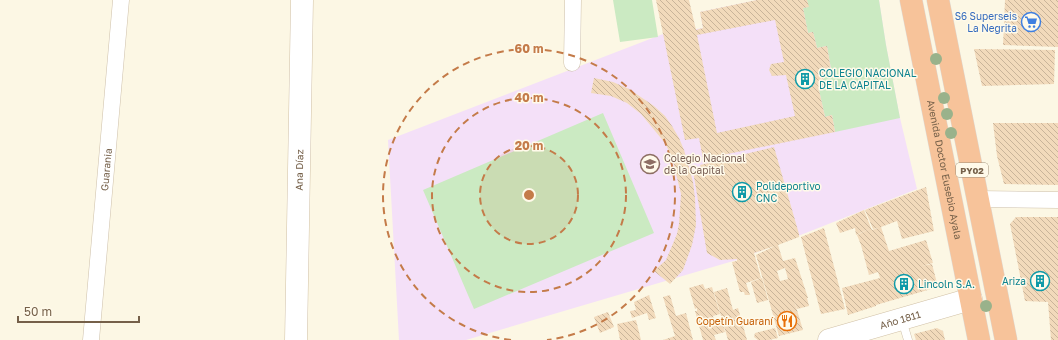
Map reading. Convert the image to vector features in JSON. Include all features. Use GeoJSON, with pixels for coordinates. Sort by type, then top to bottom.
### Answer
{"type":"FeatureCollection","features":[{"type":"Feature","properties":{"kind":"highway","name":"Avenida Doctor Eusebio Ayala"},"geometry":{"type":"LineString","coordinates":[[911,0],[979,340]]}},
{"type":"Feature","properties":{"kind":"highway","name":"PY02"},"geometry":{"type":"LineString","coordinates":[[938,0],[1006,340]]}},
{"type":"Feature","properties":{"kind":"main road","name":"Ana Díaz"},"geometry":{"type":"LineString","coordinates":[[296,340],[302,0]]}},
{"type":"Feature","properties":{"kind":"main road","name":"Año 1811"},"geometry":{"type":"LineString","coordinates":[[829,340],[971,299]]}},
{"type":"Feature","properties":{"kind":"street","name":"Guarania"},"geometry":{"type":"LineString","coordinates":[[91,340],[121,0]]}},
{"type":"Feature","properties":{"kind":"street"},"geometry":{"type":"LineString","coordinates":[[572,63],[573,0]]}},
{"type":"Feature","properties":{"kind":"street"},"geometry":{"type":"LineString","coordinates":[[978,199],[1058,200]]}},
{"type":"Feature","properties":{"kind":"lane"},"geometry":{"type":"LineString","coordinates":[[902,319],[908,340]]}},
{"type":"Feature","properties":{"kind":"shaded area","name":"Colegio Nacional de la Capital"},"geometry":{"type":"Polygon","coordinates":[[[757,0],[879,0],[900,118],[917,189],[740,259],[466,340],[399,340],[388,140],[663,34],[703,28],[700,12],[757,0]]]}},
{"type":"Feature","properties":{"kind":"green space"},"geometry":{"type":"Polygon","coordinates":[[[613,0],[652,0],[658,37],[620,42],[613,0]]]}},
{"type":"Feature","properties":{"kind":"green space"},"geometry":{"type":"Polygon","coordinates":[[[807,0],[879,0],[900,118],[835,132],[832,115],[825,117],[819,90],[823,71],[831,69],[827,46],[817,48],[813,32],[808,33],[803,8],[808,7],[807,0]]]}},
{"type":"Feature","properties":{"kind":"green space"},"geometry":{"type":"Polygon","coordinates":[[[603,113],[654,233],[474,309],[423,190],[603,113]]]}},
{"type":"Feature","properties":{"kind":"building","name":"COLEGIO NACIONAL DE LA CAPITAL"},"geometry":{"type":"Polygon","coordinates":[[[656,0],[689,0],[696,30],[703,28],[700,12],[757,0],[807,0],[809,7],[803,8],[808,33],[813,32],[817,48],[827,46],[831,70],[823,71],[824,79],[822,80],[824,89],[819,90],[825,117],[832,115],[835,132],[703,159],[699,138],[685,140],[656,0]],[[775,20],[697,35],[717,133],[795,116],[786,75],[772,76],[769,70],[771,64],[784,62],[775,20]]]}},
{"type":"Feature","properties":{"kind":"building","name":"S6 Superseis La Negrita"},"geometry":{"type":"Polygon","coordinates":[[[1005,0],[1058,0],[1058,47],[1003,45],[1005,0]]]}},
{"type":"Feature","properties":{"kind":"building"},"geometry":{"type":"Polygon","coordinates":[[[974,49],[1055,50],[1054,84],[982,86],[974,49]]]}},
{"type":"Feature","properties":{"kind":"building"},"geometry":{"type":"Polygon","coordinates":[[[594,78],[613,82],[629,89],[654,106],[665,116],[672,126],[684,150],[693,182],[696,225],[692,245],[683,270],[670,284],[654,271],[666,260],[677,234],[679,224],[681,194],[672,157],[665,143],[641,114],[627,103],[611,96],[591,93],[594,78]]]}},
{"type":"Feature","properties":{"kind":"building"},"geometry":{"type":"Polygon","coordinates":[[[993,123],[1058,123],[1058,185],[1004,184],[997,156],[993,123]]]}},
{"type":"Feature","properties":{"kind":"building","name":"Polideportivo CNC"},"geometry":{"type":"Polygon","coordinates":[[[774,147],[799,234],[799,237],[778,245],[783,261],[795,258],[808,298],[809,306],[797,309],[793,297],[803,330],[779,336],[756,255],[775,246],[754,253],[761,278],[746,283],[750,295],[745,295],[744,292],[740,292],[732,262],[737,261],[737,259],[720,260],[707,253],[693,171],[702,169],[700,165],[774,147]],[[785,268],[777,271],[780,281],[788,279],[785,268]]]}},
{"type":"Feature","properties":{"kind":"building"},"geometry":{"type":"Polygon","coordinates":[[[926,187],[934,231],[902,239],[897,221],[881,227],[889,251],[926,240],[933,263],[922,266],[932,264],[938,287],[876,305],[848,315],[842,288],[880,278],[878,272],[869,275],[857,235],[871,228],[872,230],[878,228],[873,229],[865,210],[926,187]]]}},
{"type":"Feature","properties":{"kind":"building"},"geometry":{"type":"Polygon","coordinates":[[[864,210],[871,228],[856,235],[855,228],[840,233],[836,223],[864,210]]]}},
{"type":"Feature","properties":{"kind":"building"},"geometry":{"type":"Polygon","coordinates":[[[1016,217],[1058,217],[1058,340],[1051,340],[1048,302],[1025,301],[1010,224],[1016,217]]]}},
{"type":"Feature","properties":{"kind":"building"},"geometry":{"type":"Polygon","coordinates":[[[824,228],[845,309],[821,314],[801,237],[824,228]]]}},
{"type":"Feature","properties":{"kind":"building"},"geometry":{"type":"Polygon","coordinates":[[[762,278],[768,300],[757,303],[751,282],[762,278]]]}},
{"type":"Feature","properties":{"kind":"building"},"geometry":{"type":"Polygon","coordinates":[[[703,284],[705,289],[712,287],[720,314],[713,316],[714,320],[721,318],[725,332],[714,335],[716,340],[703,340],[695,311],[697,311],[697,308],[695,309],[689,288],[703,284]]]}},
{"type":"Feature","properties":{"kind":"building"},"geometry":{"type":"Polygon","coordinates":[[[727,288],[733,310],[738,308],[747,340],[728,340],[714,292],[727,288]]]}},
{"type":"Feature","properties":{"kind":"building"},"geometry":{"type":"Polygon","coordinates":[[[649,295],[656,318],[649,320],[647,313],[632,318],[630,311],[636,310],[634,302],[649,295]]]}},
{"type":"Feature","properties":{"kind":"building"},"geometry":{"type":"Polygon","coordinates":[[[670,295],[676,316],[686,313],[693,340],[663,340],[675,336],[663,297],[670,295]]]}},
{"type":"Feature","properties":{"kind":"building"},"geometry":{"type":"Polygon","coordinates":[[[608,312],[614,327],[600,333],[594,317],[608,312]]]}},
{"type":"Feature","properties":{"kind":"building"},"geometry":{"type":"Polygon","coordinates":[[[636,320],[641,340],[620,340],[617,324],[636,320]]]}},
{"type":"Feature","properties":{"kind":"building"},"geometry":{"type":"Polygon","coordinates":[[[775,328],[778,338],[758,340],[754,337],[755,333],[775,328]]]}},
{"type":"Feature","properties":{"kind":"building"},"geometry":{"type":"Polygon","coordinates":[[[937,328],[943,331],[945,340],[916,340],[914,334],[937,328]]]}},
{"type":"Feature","properties":{"kind":"place","name":"S6 Superseis La Negrita"},"geometry":{"type":"Point","coordinates":[1031,22]}},
{"type":"Feature","properties":{"kind":"place","name":"COLEGIO NACIONAL DE LA CAPITAL"},"geometry":{"type":"Point","coordinates":[805,79]}},
{"type":"Feature","properties":{"kind":"place","name":"Colegio Nacional de la Capital"},"geometry":{"type":"Point","coordinates":[650,164]}},
{"type":"Feature","properties":{"kind":"place","name":"Polideportivo CNC"},"geometry":{"type":"Point","coordinates":[742,192]}},
{"type":"Feature","properties":{"kind":"place","name":"Ariza"},"geometry":{"type":"Point","coordinates":[1040,281]}},
{"type":"Feature","properties":{"kind":"place","name":"Lincoln S.A."},"geometry":{"type":"Point","coordinates":[904,284]}},
{"type":"Feature","properties":{"kind":"place","name":"Copetín Guaraní"},"geometry":{"type":"Point","coordinates":[787,321]}}]}
